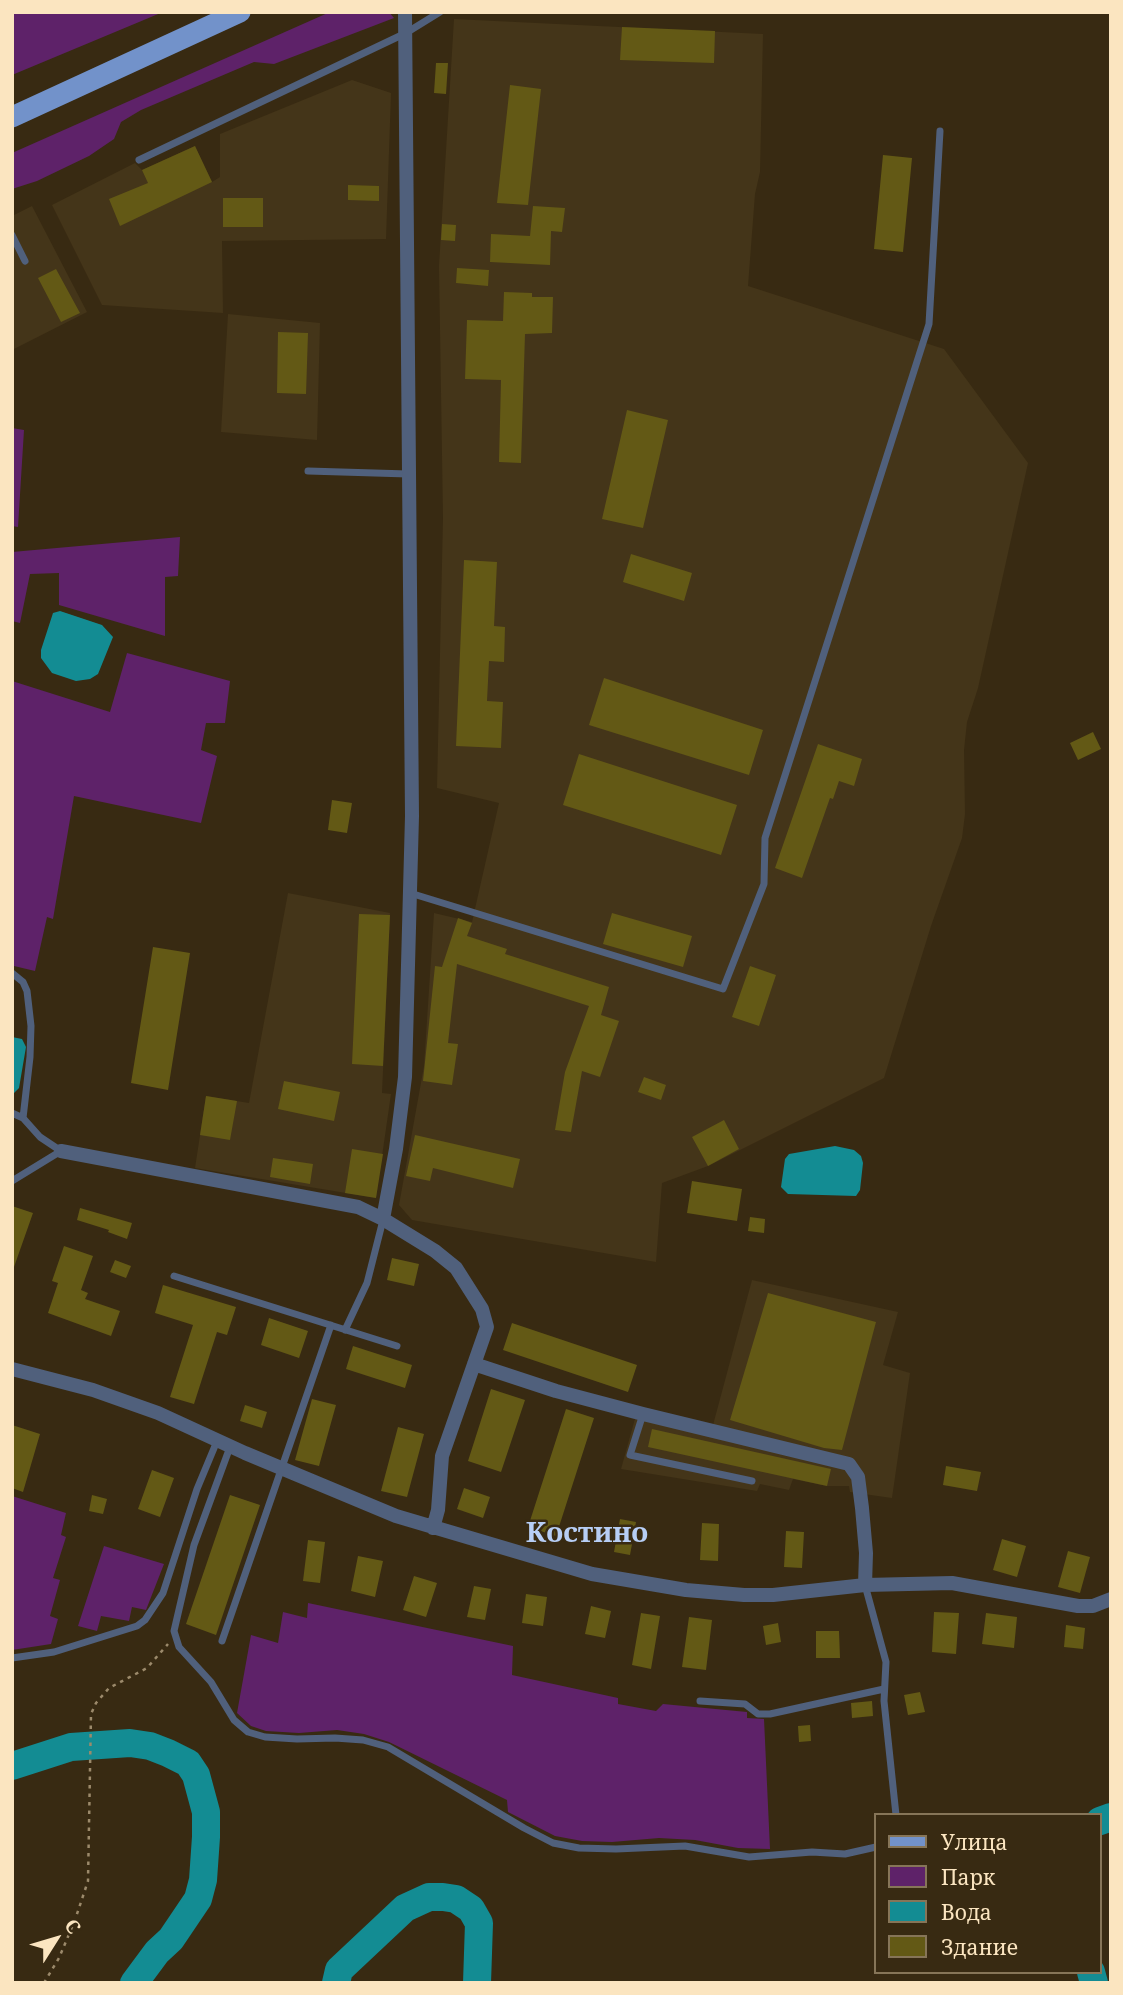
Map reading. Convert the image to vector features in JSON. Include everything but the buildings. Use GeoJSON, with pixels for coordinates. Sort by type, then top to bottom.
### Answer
{"type":"FeatureCollection","features":[{"type":"Feature","properties":{"kind":"main road"},"geometry":{"type":"LineString","coordinates":[[12,117],[240,12]]}},
{"type":"Feature","properties":{"kind":"street"},"geometry":{"type":"LineString","coordinates":[[383,1219],[396,1149],[405,1077],[412,816],[405,12]]}},
{"type":"Feature","properties":{"kind":"street"},"geometry":{"type":"LineString","coordinates":[[61,1151],[358,1207],[383,1219],[447,1259],[474,1292],[487,1327],[442,1456],[438,1510],[433,1528]]}},
{"type":"Feature","properties":{"kind":"street"},"geometry":{"type":"LineString","coordinates":[[474,1364],[556,1391],[849,1464],[858,1477],[866,1553],[865,1585]]}},
{"type":"Feature","properties":{"kind":"street"},"geometry":{"type":"LineString","coordinates":[[12,1369],[93,1390],[158,1413],[396,1516],[592,1574],[686,1590],[773,1595],[865,1585],[952,1583],[1078,1606],[1093,1606],[1111,1599]]}},
{"type":"Feature","properties":{"kind":"lane"},"geometry":{"type":"LineString","coordinates":[[139,160],[406,33],[440,12]]}},
{"type":"Feature","properties":{"kind":"lane"},"geometry":{"type":"LineString","coordinates":[[410,893],[723,989],[764,884],[765,838],[929,324],[940,131]]}},
{"type":"Feature","properties":{"kind":"lane"},"geometry":{"type":"LineString","coordinates":[[12,235],[24,261]]}},
{"type":"Feature","properties":{"kind":"lane"},"geometry":{"type":"LineString","coordinates":[[308,471],[408,474]]}},
{"type":"Feature","properties":{"kind":"lane"},"geometry":{"type":"LineString","coordinates":[[12,973],[23,982],[27,991],[31,1026],[23,1118]]}},
{"type":"Feature","properties":{"kind":"lane"},"geometry":{"type":"LineString","coordinates":[[12,1113],[23,1118],[40,1138],[61,1151],[12,1181]]}},
{"type":"Feature","properties":{"kind":"lane"},"geometry":{"type":"LineString","coordinates":[[345,1330],[367,1283],[383,1219]]}},
{"type":"Feature","properties":{"kind":"lane"},"geometry":{"type":"LineString","coordinates":[[174,1276],[397,1346]]}},
{"type":"Feature","properties":{"kind":"lane"},"geometry":{"type":"LineString","coordinates":[[222,1641],[331,1325]]}},
{"type":"Feature","properties":{"kind":"lane"},"geometry":{"type":"LineString","coordinates":[[643,1414],[630,1455],[752,1481]]}},
{"type":"Feature","properties":{"kind":"lane"},"geometry":{"type":"LineString","coordinates":[[224,1443],[194,1545],[173,1632],[179,1647],[211,1682],[234,1720],[248,1732],[265,1737],[297,1740],[363,1740],[388,1747],[430,1770],[480,1804],[554,1843],[579,1848],[685,1846],[748,1857],[812,1852],[845,1854],[874,1847]]}},
{"type":"Feature","properties":{"kind":"lane"},"geometry":{"type":"LineString","coordinates":[[12,1658],[54,1652],[137,1626],[145,1620],[163,1593],[197,1489],[224,1443]]}},
{"type":"Feature","properties":{"kind":"lane"},"geometry":{"type":"LineString","coordinates":[[865,1585],[886,1662],[884,1689],[896,1813]]}},
{"type":"Feature","properties":{"kind":"lane"},"geometry":{"type":"LineString","coordinates":[[700,1701],[745,1704],[758,1714],[770,1714],[884,1689]]}},
{"type":"Feature","properties":{"kind":"path"},"geometry":{"type":"LineString","coordinates":[[44,1983],[59,1958],[88,1881],[91,1714],[100,1695],[147,1668],[170,1642],[173,1632]]}},
{"type":"Feature","properties":{"kind":"shaded area"},"geometry":{"type":"Polygon","coordinates":[[[454,19],[763,34],[760,172],[755,194],[748,286],[944,349],[1028,463],[978,688],[967,722],[962,838],[931,926],[884,1078],[708,1166],[662,1183],[656,1262],[412,1220],[399,1205],[424,1066],[434,913],[472,922],[499,803],[437,788],[443,518],[439,266],[454,19]]]}},
{"type":"Feature","properties":{"kind":"shaded area"},"geometry":{"type":"Polygon","coordinates":[[[352,80],[391,93],[386,239],[222,241],[223,313],[102,305],[52,205],[135,163],[142,170],[195,146],[212,182],[220,177],[220,134],[352,80]]]}},
{"type":"Feature","properties":{"kind":"shaded area"},"geometry":{"type":"Polygon","coordinates":[[[32,206],[87,312],[12,350],[12,216],[32,206]]]}},
{"type":"Feature","properties":{"kind":"shaded area"},"geometry":{"type":"Polygon","coordinates":[[[228,314],[320,323],[317,440],[221,432],[228,314]]]}},
{"type":"Feature","properties":{"kind":"shaded area"},"geometry":{"type":"Polygon","coordinates":[[[288,893],[390,913],[382,1093],[391,1094],[376,1198],[195,1168],[206,1096],[249,1103],[288,893]]]}},
{"type":"Feature","properties":{"kind":"shaded area"},"geometry":{"type":"Polygon","coordinates":[[[752,1280],[898,1312],[883,1365],[910,1373],[892,1498],[850,1492],[849,1486],[827,1486],[793,1479],[789,1490],[760,1484],[757,1491],[621,1469],[638,1408],[713,1425],[752,1280]]]}},
{"type":"Feature","properties":{"kind":"green space"},"geometry":{"type":"Polygon","coordinates":[[[12,12],[163,12],[12,75],[12,12]]]}},
{"type":"Feature","properties":{"kind":"green space"},"geometry":{"type":"Polygon","coordinates":[[[330,12],[389,12],[394,18],[274,64],[254,62],[141,110],[121,122],[114,139],[89,156],[37,181],[12,189],[12,153],[330,12]]]}},
{"type":"Feature","properties":{"kind":"green space"},"geometry":{"type":"Polygon","coordinates":[[[12,428],[24,430],[18,527],[12,526],[12,428]]]}},
{"type":"Feature","properties":{"kind":"green space"},"geometry":{"type":"Polygon","coordinates":[[[180,537],[178,576],[165,577],[165,636],[59,605],[59,573],[30,574],[20,623],[12,621],[12,552],[180,537]]]}},
{"type":"Feature","properties":{"kind":"green space"},"geometry":{"type":"Polygon","coordinates":[[[127,653],[230,681],[225,723],[206,723],[201,750],[217,756],[201,823],[74,796],[53,919],[47,917],[35,971],[14,966],[12,681],[110,712],[127,653]]]}},
{"type":"Feature","properties":{"kind":"green space"},"geometry":{"type":"Polygon","coordinates":[[[12,1496],[66,1513],[61,1535],[66,1537],[53,1578],[60,1580],[50,1616],[58,1619],[51,1644],[12,1650],[12,1496]]]}},
{"type":"Feature","properties":{"kind":"green space"},"geometry":{"type":"Polygon","coordinates":[[[104,1546],[164,1564],[146,1610],[132,1607],[129,1621],[101,1616],[97,1631],[78,1626],[104,1546]]]}},
{"type":"Feature","properties":{"kind":"green space"},"geometry":{"type":"Polygon","coordinates":[[[308,1603],[513,1646],[512,1675],[618,1698],[618,1704],[656,1711],[663,1704],[747,1712],[747,1718],[764,1719],[770,1849],[738,1848],[695,1840],[659,1838],[612,1842],[582,1841],[555,1836],[508,1812],[507,1800],[389,1742],[364,1734],[337,1730],[299,1733],[266,1731],[251,1726],[237,1713],[251,1635],[278,1643],[283,1612],[307,1618],[308,1603]]]}},
{"type":"Feature","properties":{"kind":"water"},"geometry":{"type":"Polygon","coordinates":[[[60,611],[102,625],[113,637],[98,674],[90,679],[76,681],[52,673],[41,658],[53,613],[60,611]]]}},
{"type":"Feature","properties":{"kind":"water"},"geometry":{"type":"Polygon","coordinates":[[[12,1037],[22,1039],[26,1047],[19,1088],[12,1095],[12,1037]]]}},
{"type":"Feature","properties":{"kind":"water"},"geometry":{"type":"Polygon","coordinates":[[[835,1146],[854,1150],[861,1156],[863,1163],[860,1190],[856,1196],[788,1194],[781,1187],[785,1159],[789,1154],[835,1146]]]}},
{"type":"Feature","properties":{"kind":"waterway"},"geometry":{"type":"LineString","coordinates":[[12,1766],[71,1747],[130,1743],[150,1746],[168,1753],[188,1763],[196,1775],[206,1812],[203,1880],[198,1899],[171,1939],[157,1952],[134,1983]]}},
{"type":"Feature","properties":{"kind":"waterway"},"geometry":{"type":"LineString","coordinates":[[1102,1820],[1111,1817]]}},
{"type":"Feature","properties":{"kind":"waterway"},"geometry":{"type":"LineString","coordinates":[[336,1983],[339,1970],[405,1908],[429,1897],[456,1899],[471,1909],[479,1923],[477,1983]]}},
{"type":"Feature","properties":{"kind":"waterway"},"geometry":{"type":"LineString","coordinates":[[1092,1974],[1094,1983]]}},
{"type":"Feature","properties":{"kind":"district","name":"Костино"},"geometry":{"type":"Point","coordinates":[587,1534]}}]}
